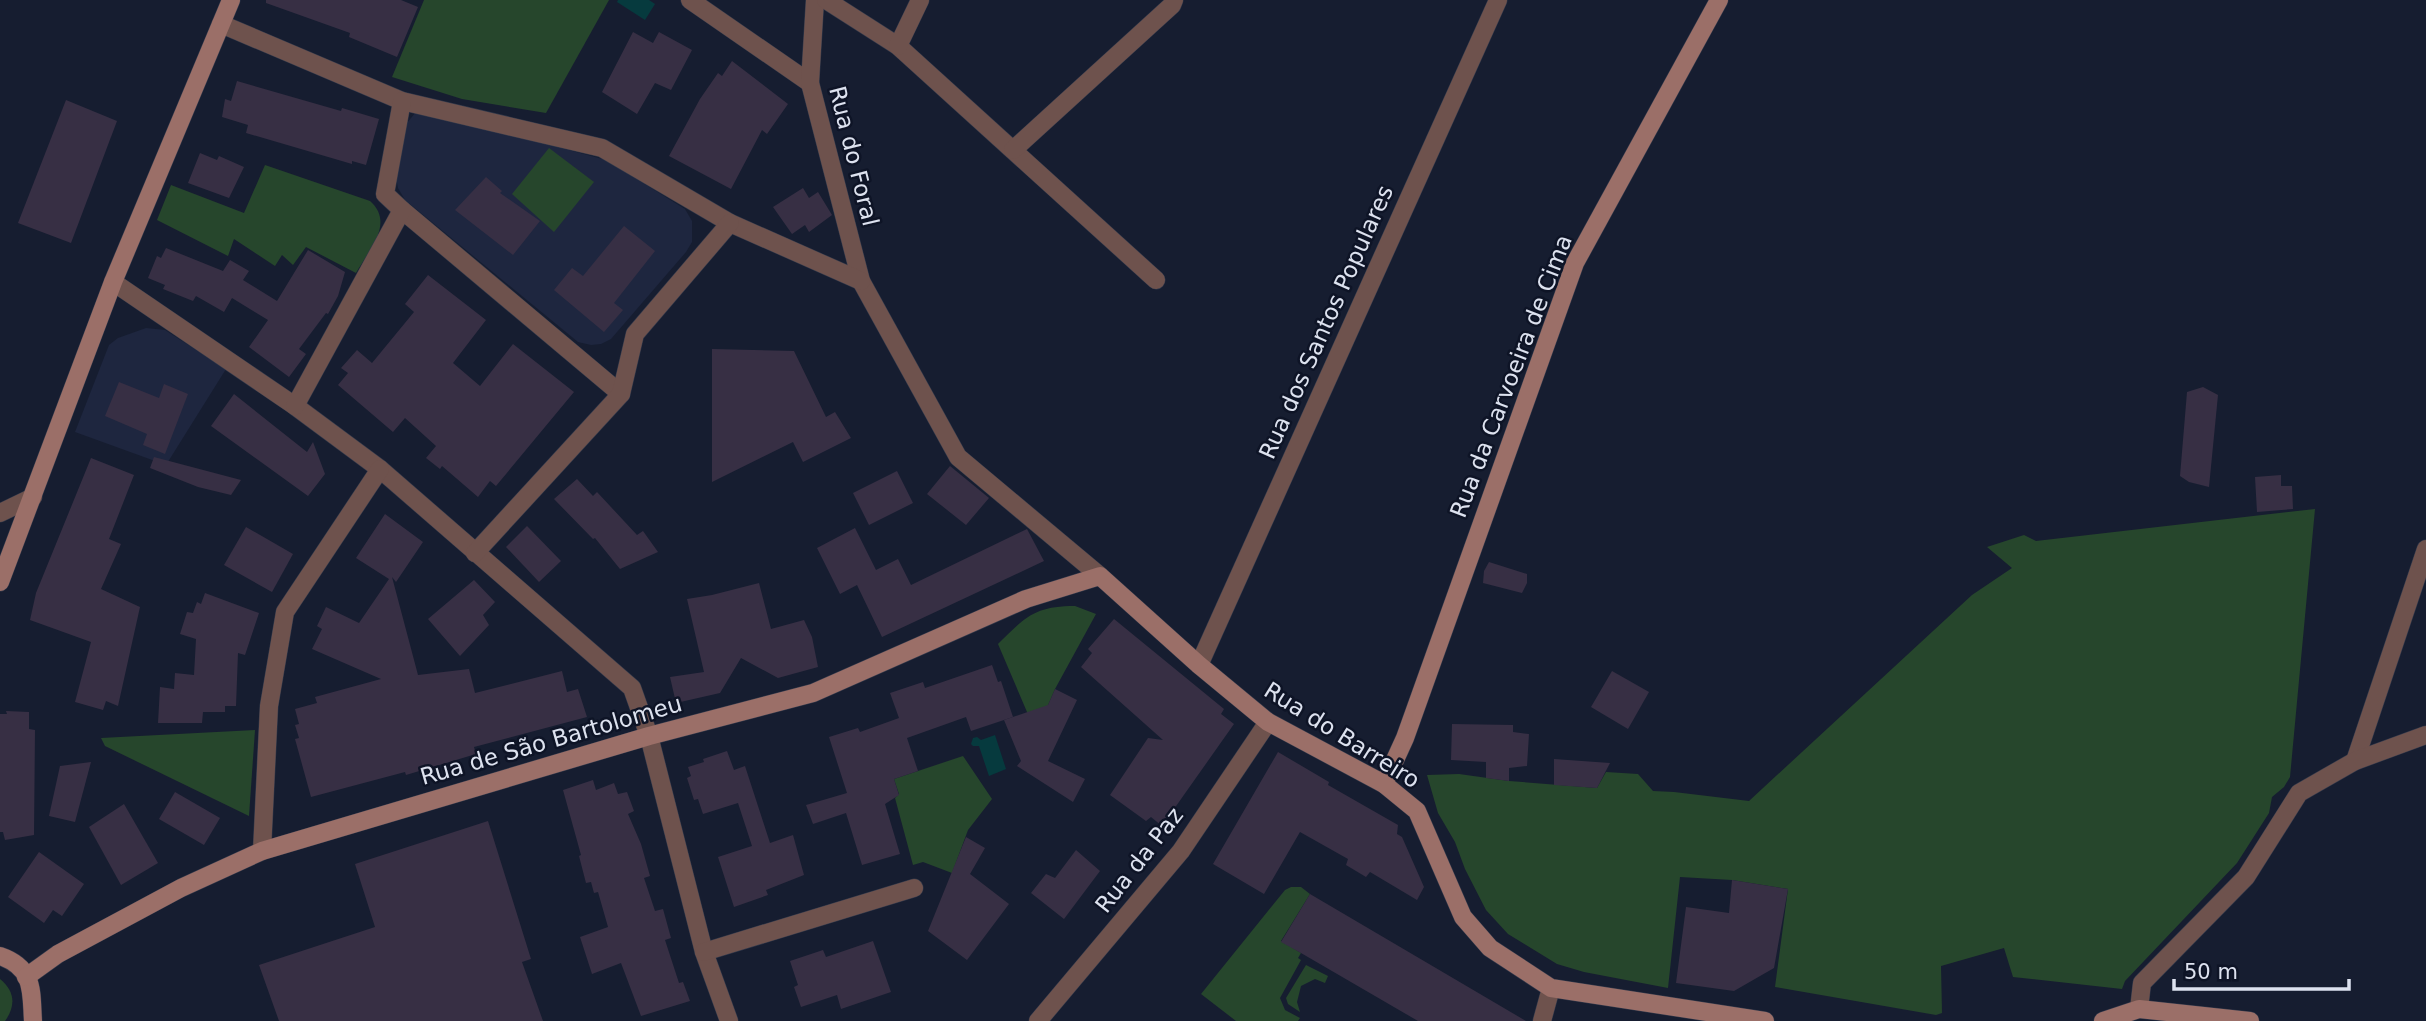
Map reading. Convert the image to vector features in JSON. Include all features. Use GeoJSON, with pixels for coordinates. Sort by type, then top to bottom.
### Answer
{"type":"FeatureCollection","features":[{"type":"Feature","properties":{"kind":"street"},"geometry":{"type":"LineString","coordinates":[[0,582],[113,282],[231,0]]}},
{"type":"Feature","properties":{"kind":"street"},"geometry":{"type":"LineString","coordinates":[[690,0],[810,83]]}},
{"type":"Feature","properties":{"kind":"street","name":"Rua do Foral"},"geometry":{"type":"LineString","coordinates":[[815,0],[810,83],[860,281],[958,457],[1100,576]]}},
{"type":"Feature","properties":{"kind":"street"},"geometry":{"type":"LineString","coordinates":[[826,0],[898,46],[1156,280]]}},
{"type":"Feature","properties":{"kind":"street"},"geometry":{"type":"LineString","coordinates":[[898,46],[920,0]]}},
{"type":"Feature","properties":{"kind":"street"},"geometry":{"type":"LineString","coordinates":[[1013,150],[1172,5],[1174,0]]}},
{"type":"Feature","properties":{"kind":"street","name":"Rua dos Santos Populares"},"geometry":{"type":"LineString","coordinates":[[1199,665],[1498,0]]}},
{"type":"Feature","properties":{"kind":"street","name":"Rua da Carvoeira de Cima"},"geometry":{"type":"LineString","coordinates":[[1384,784],[1405,738],[1575,263],[1719,0]]}},
{"type":"Feature","properties":{"kind":"street"},"geometry":{"type":"LineString","coordinates":[[221,24],[402,101],[603,148],[730,223],[860,281]]}},
{"type":"Feature","properties":{"kind":"street"},"geometry":{"type":"LineString","coordinates":[[402,101],[384,194],[621,394]]}},
{"type":"Feature","properties":{"kind":"street"},"geometry":{"type":"LineString","coordinates":[[295,406],[402,210]]}},
{"type":"Feature","properties":{"kind":"street"},"geometry":{"type":"LineString","coordinates":[[475,553],[621,394],[635,334],[730,223]]}},
{"type":"Feature","properties":{"kind":"street"},"geometry":{"type":"LineString","coordinates":[[113,282],[295,406],[380,469],[632,688],[649,736],[704,952],[729,1021]]}},
{"type":"Feature","properties":{"kind":"street"},"geometry":{"type":"LineString","coordinates":[[262,851],[269,706],[285,612],[380,469]]}},
{"type":"Feature","properties":{"kind":"street"},"geometry":{"type":"LineString","coordinates":[[0,513],[33,497]]}},
{"type":"Feature","properties":{"kind":"street"},"geometry":{"type":"LineString","coordinates":[[2355,761],[2426,549]]}},
{"type":"Feature","properties":{"kind":"street","name":"Rua do Barreiro"},"geometry":{"type":"LineString","coordinates":[[1100,576],[1199,665],[1268,722],[1384,784],[1418,811],[1463,917],[1490,948],[1551,988]]}},
{"type":"Feature","properties":{"kind":"street","name":"Rua de São Bartolomeu"},"geometry":{"type":"LineString","coordinates":[[26,977],[58,954],[181,888],[262,851],[649,736],[813,693],[1026,599],[1100,576]]}},
{"type":"Feature","properties":{"kind":"street","name":"Rua da Paz"},"geometry":{"type":"LineString","coordinates":[[1038,1021],[1181,852],[1268,722]]}},
{"type":"Feature","properties":{"kind":"street"},"geometry":{"type":"LineString","coordinates":[[2139,1009],[2142,983],[2246,877],[2299,793],[2355,761],[2426,735]]}},
{"type":"Feature","properties":{"kind":"street"},"geometry":{"type":"LineString","coordinates":[[704,952],[914,888]]}},
{"type":"Feature","properties":{"kind":"street"},"geometry":{"type":"LineString","coordinates":[[0,956],[18,965],[32,988],[31,1018]]}},
{"type":"Feature","properties":{"kind":"street"},"geometry":{"type":"LineString","coordinates":[[1542,1021],[1551,988],[1765,1021]]}},
{"type":"Feature","properties":{"kind":"street"},"geometry":{"type":"LineString","coordinates":[[2104,1021],[2139,1009],[2250,1021]]}},
{"type":"Feature","properties":{"kind":"shaded area"},"geometry":{"type":"Polygon","coordinates":[[[424,0],[609,0],[546,113],[462,99],[392,77],[424,0]]]}},
{"type":"Feature","properties":{"kind":"shaded area"},"geometry":{"type":"Polygon","coordinates":[[[649,0],[655,4],[645,20],[617,2],[649,0]]]}},
{"type":"Feature","properties":{"kind":"shaded area"},"geometry":{"type":"Polygon","coordinates":[[[425,111],[606,160],[685,209],[692,221],[692,242],[611,339],[591,345],[578,342],[405,200],[398,188],[396,177],[406,124],[416,112],[425,111]]]}},
{"type":"Feature","properties":{"kind":"shaded area"},"geometry":{"type":"Polygon","coordinates":[[[549,148],[594,182],[554,232],[512,194],[549,148]]]}},
{"type":"Feature","properties":{"kind":"shaded area"},"geometry":{"type":"Polygon","coordinates":[[[265,165],[370,201],[377,209],[380,227],[377,237],[356,273],[306,247],[293,265],[282,255],[275,266],[234,239],[228,256],[157,220],[171,185],[244,213],[265,165]]]}},
{"type":"Feature","properties":{"kind":"shaded area"},"geometry":{"type":"Polygon","coordinates":[[[146,328],[165,330],[226,369],[166,465],[75,432],[109,345],[118,338],[146,328]]]}},
{"type":"Feature","properties":{"kind":"shaded area"},"geometry":{"type":"Polygon","coordinates":[[[2315,509],[2290,777],[2284,787],[2272,797],[2269,813],[2237,863],[2125,981],[2122,989],[2013,977],[2004,948],[1941,966],[1942,1013],[1936,1015],[1775,987],[1788,889],[1732,880],[1680,877],[1668,988],[1584,972],[1557,964],[1508,934],[1486,910],[1465,869],[1455,842],[1438,813],[1427,775],[1459,774],[1597,788],[1606,772],[1638,774],[1653,791],[1749,801],[1972,595],[2012,568],[1987,547],[2024,535],[2036,541],[2315,509]]]}},
{"type":"Feature","properties":{"kind":"shaded area"},"geometry":{"type":"Polygon","coordinates":[[[1075,606],[1096,614],[1055,689],[1036,733],[998,644],[1024,620],[1040,611],[1075,606]]]}},
{"type":"Feature","properties":{"kind":"shaded area"},"geometry":{"type":"Polygon","coordinates":[[[255,730],[249,816],[105,746],[101,738],[255,730]]]}},
{"type":"Feature","properties":{"kind":"shaded area"},"geometry":{"type":"Polygon","coordinates":[[[995,735],[1006,769],[989,776],[979,746],[971,744],[973,738],[981,740],[995,735]]]}},
{"type":"Feature","properties":{"kind":"shaded area"},"geometry":{"type":"Polygon","coordinates":[[[963,756],[992,799],[968,830],[952,873],[923,862],[913,865],[895,798],[899,794],[894,779],[963,756]]]}},
{"type":"Feature","properties":{"kind":"shaded area"},"geometry":{"type":"Polygon","coordinates":[[[1301,887],[1310,894],[1281,941],[1301,953],[1298,958],[1301,960],[1280,998],[1285,1010],[1300,1018],[1298,1021],[1236,1021],[1201,994],[1285,890],[1301,887]]]}},
{"type":"Feature","properties":{"kind":"shaded area"},"geometry":{"type":"Polygon","coordinates":[[[1306,965],[1328,976],[1325,983],[1315,979],[1301,986],[1297,1002],[1300,1012],[1288,1004],[1286,998],[1306,965]]]}},
{"type":"Feature","properties":{"kind":"shaded area"},"geometry":{"type":"Polygon","coordinates":[[[0,979],[9,989],[12,999],[11,1010],[5,1021],[0,1021],[0,979]]]}},
{"type":"Feature","properties":{"kind":"building"},"geometry":{"type":"Polygon","coordinates":[[[266,0],[401,0],[418,7],[397,57],[349,37],[350,33],[266,3],[266,0]]]}},
{"type":"Feature","properties":{"kind":"building"},"geometry":{"type":"Polygon","coordinates":[[[633,32],[653,43],[659,32],[692,50],[671,90],[655,83],[637,114],[602,92],[633,32]]]}},
{"type":"Feature","properties":{"kind":"building"},"geometry":{"type":"Polygon","coordinates":[[[732,61],[788,104],[767,134],[762,130],[731,189],[669,156],[700,99],[718,73],[722,76],[732,61]]]}},
{"type":"Feature","properties":{"kind":"building"},"geometry":{"type":"Polygon","coordinates":[[[237,81],[379,119],[366,165],[352,161],[352,164],[246,133],[248,125],[222,117],[225,99],[231,101],[237,81]]]}},
{"type":"Feature","properties":{"kind":"building"},"geometry":{"type":"Polygon","coordinates":[[[66,100],[117,121],[71,243],[18,223],[66,100]]]}},
{"type":"Feature","properties":{"kind":"building"},"geometry":{"type":"Polygon","coordinates":[[[200,153],[217,160],[219,156],[244,167],[229,198],[188,183],[200,153]]]}},
{"type":"Feature","properties":{"kind":"building"},"geometry":{"type":"Polygon","coordinates":[[[486,177],[502,191],[500,193],[540,221],[513,255],[455,210],[486,177]]]}},
{"type":"Feature","properties":{"kind":"building"},"geometry":{"type":"Polygon","coordinates":[[[803,188],[809,198],[818,192],[832,215],[809,232],[805,225],[792,234],[773,207],[803,188]]]}},
{"type":"Feature","properties":{"kind":"building"},"geometry":{"type":"Polygon","coordinates":[[[624,226],[655,251],[614,303],[623,310],[604,332],[554,290],[572,268],[583,276],[624,226]]]}},
{"type":"Feature","properties":{"kind":"building"},"geometry":{"type":"Polygon","coordinates":[[[166,248],[223,271],[230,260],[249,271],[243,280],[277,301],[308,250],[345,272],[338,296],[328,314],[326,313],[299,349],[306,354],[289,377],[249,347],[268,320],[232,298],[224,312],[196,296],[193,301],[163,289],[165,285],[148,278],[157,256],[161,258],[166,248]]]}},
{"type":"Feature","properties":{"kind":"building"},"geometry":{"type":"Polygon","coordinates":[[[428,275],[486,320],[453,363],[480,386],[513,344],[574,392],[496,486],[490,481],[478,497],[442,466],[440,469],[426,458],[436,446],[405,418],[393,432],[338,385],[348,373],[341,368],[357,350],[372,363],[414,312],[405,304],[428,275]]]}},
{"type":"Feature","properties":{"kind":"building"},"geometry":{"type":"Polygon","coordinates":[[[712,349],[794,351],[826,417],[835,412],[851,438],[803,462],[793,442],[712,482],[712,349]]]}},
{"type":"Feature","properties":{"kind":"building"},"geometry":{"type":"Polygon","coordinates":[[[119,382],[159,398],[164,384],[188,394],[165,454],[143,445],[147,434],[105,416],[119,382]]]}},
{"type":"Feature","properties":{"kind":"building"},"geometry":{"type":"Polygon","coordinates":[[[2203,387],[2218,395],[2209,487],[2189,482],[2180,476],[2187,392],[2203,387]]]}},
{"type":"Feature","properties":{"kind":"building"},"geometry":{"type":"Polygon","coordinates":[[[234,394],[307,452],[313,442],[325,474],[308,496],[211,426],[234,394]]]}},
{"type":"Feature","properties":{"kind":"building"},"geometry":{"type":"Polygon","coordinates":[[[154,457],[241,480],[231,495],[198,487],[150,468],[154,457]]]}},
{"type":"Feature","properties":{"kind":"building"},"geometry":{"type":"Polygon","coordinates":[[[91,458],[134,475],[109,539],[121,544],[101,589],[140,607],[118,706],[106,701],[103,710],[75,702],[91,642],[30,620],[36,593],[91,458]]]}},
{"type":"Feature","properties":{"kind":"building"},"geometry":{"type":"Polygon","coordinates":[[[950,466],[989,498],[966,525],[927,494],[950,466]]]}},
{"type":"Feature","properties":{"kind":"building"},"geometry":{"type":"Polygon","coordinates":[[[897,471],[913,503],[869,525],[853,493],[897,471]]]}},
{"type":"Feature","properties":{"kind":"building"},"geometry":{"type":"Polygon","coordinates":[[[2281,475],[2281,486],[2292,486],[2293,509],[2257,512],[2255,477],[2281,475]]]}},
{"type":"Feature","properties":{"kind":"building"},"geometry":{"type":"Polygon","coordinates":[[[577,479],[593,496],[597,492],[637,535],[643,531],[658,552],[620,569],[595,538],[593,539],[554,499],[577,479]]]}},
{"type":"Feature","properties":{"kind":"building"},"geometry":{"type":"Polygon","coordinates":[[[385,514],[423,542],[396,582],[392,577],[418,675],[469,669],[475,693],[562,671],[567,692],[578,689],[587,717],[474,747],[476,754],[406,775],[405,772],[311,797],[295,739],[299,738],[295,725],[299,724],[295,709],[317,703],[315,697],[381,679],[312,649],[322,629],[317,626],[326,607],[359,623],[389,579],[356,558],[385,514]]]}},
{"type":"Feature","properties":{"kind":"building"},"geometry":{"type":"Polygon","coordinates":[[[527,526],[561,561],[539,582],[506,547],[527,526]]]}},
{"type":"Feature","properties":{"kind":"building"},"geometry":{"type":"Polygon","coordinates":[[[246,527],[293,554],[272,592],[224,565],[246,527]]]}},
{"type":"Feature","properties":{"kind":"building"},"geometry":{"type":"Polygon","coordinates":[[[855,528],[876,570],[898,559],[911,585],[1027,529],[1044,561],[882,637],[857,585],[840,594],[817,548],[855,528]]]}},
{"type":"Feature","properties":{"kind":"building"},"geometry":{"type":"Polygon","coordinates":[[[1489,562],[1527,574],[1527,583],[1522,593],[1483,583],[1484,571],[1489,562]]]}},
{"type":"Feature","properties":{"kind":"building"},"geometry":{"type":"Polygon","coordinates":[[[474,580],[495,602],[483,615],[489,625],[460,656],[428,619],[474,580]]]}},
{"type":"Feature","properties":{"kind":"building"},"geometry":{"type":"Polygon","coordinates":[[[759,583],[771,629],[804,620],[812,637],[818,667],[778,678],[741,658],[720,693],[676,703],[670,677],[704,672],[687,599],[759,583]]]}},
{"type":"Feature","properties":{"kind":"building"},"geometry":{"type":"Polygon","coordinates":[[[205,593],[259,613],[245,655],[238,653],[236,706],[225,706],[225,712],[203,712],[202,723],[158,723],[160,687],[174,689],[175,673],[194,675],[196,639],[180,634],[187,612],[193,613],[197,602],[201,604],[205,593]]]}},
{"type":"Feature","properties":{"kind":"building"},"geometry":{"type":"Polygon","coordinates":[[[1114,619],[1224,709],[1221,714],[1234,724],[1162,826],[1151,817],[1146,821],[1110,795],[1148,738],[1163,740],[1081,667],[1092,653],[1088,649],[1114,619]]]}},
{"type":"Feature","properties":{"kind":"building"},"geometry":{"type":"Polygon","coordinates":[[[992,665],[998,682],[1001,681],[1013,717],[971,731],[966,717],[907,738],[918,771],[894,779],[899,795],[885,804],[900,854],[862,865],[846,813],[813,824],[806,805],[847,793],[829,737],[858,728],[860,732],[899,718],[890,693],[923,682],[925,688],[992,665]]]}},
{"type":"Feature","properties":{"kind":"building"},"geometry":{"type":"Polygon","coordinates":[[[1612,671],[1649,692],[1628,729],[1591,707],[1612,671]]]}},
{"type":"Feature","properties":{"kind":"building"},"geometry":{"type":"Polygon","coordinates":[[[1055,689],[1077,700],[1048,761],[1085,779],[1073,802],[1017,766],[1021,761],[1004,720],[1048,705],[1055,689]]]}},
{"type":"Feature","properties":{"kind":"building"},"geometry":{"type":"Polygon","coordinates":[[[6,711],[29,712],[29,729],[35,730],[34,835],[5,840],[3,832],[0,832],[0,714],[7,714],[6,711]]]}},
{"type":"Feature","properties":{"kind":"building"},"geometry":{"type":"Polygon","coordinates":[[[1452,724],[1513,725],[1513,732],[1529,734],[1527,766],[1509,768],[1509,781],[1486,778],[1486,762],[1451,760],[1452,724]]]}},
{"type":"Feature","properties":{"kind":"building"},"geometry":{"type":"Polygon","coordinates":[[[727,751],[734,770],[745,766],[770,843],[793,835],[804,875],[766,890],[768,895],[734,907],[718,857],[752,846],[738,803],[703,814],[698,799],[694,800],[687,778],[691,776],[688,767],[727,751]]]}},
{"type":"Feature","properties":{"kind":"building"},"geometry":{"type":"Polygon","coordinates":[[[1278,752],[1329,782],[1328,785],[1398,825],[1397,834],[1402,837],[1424,887],[1417,900],[1370,872],[1366,877],[1346,865],[1348,859],[1300,832],[1264,894],[1213,864],[1278,752]]]}},
{"type":"Feature","properties":{"kind":"building"},"geometry":{"type":"Polygon","coordinates":[[[1554,759],[1610,763],[1597,788],[1554,785],[1554,759]]]}},
{"type":"Feature","properties":{"kind":"building"},"geometry":{"type":"Polygon","coordinates":[[[91,762],[75,822],[49,816],[60,766],[91,762]]]}},
{"type":"Feature","properties":{"kind":"building"},"geometry":{"type":"Polygon","coordinates":[[[593,780],[596,790],[614,783],[618,794],[627,792],[634,811],[628,814],[641,844],[650,876],[644,878],[655,911],[663,909],[671,938],[665,940],[679,983],[683,982],[690,1001],[641,1016],[621,963],[592,974],[580,937],[608,927],[598,892],[594,893],[591,882],[586,883],[563,790],[593,780]]]}},
{"type":"Feature","properties":{"kind":"building"},"geometry":{"type":"Polygon","coordinates":[[[175,792],[220,818],[204,845],[159,819],[175,792]]]}},
{"type":"Feature","properties":{"kind":"building"},"geometry":{"type":"Polygon","coordinates":[[[124,804],[158,863],[121,885],[89,827],[124,804]]]}},
{"type":"Feature","properties":{"kind":"building"},"geometry":{"type":"Polygon","coordinates":[[[488,821],[531,959],[522,962],[543,1021],[279,1021],[259,965],[375,927],[355,864],[488,821]]]}},
{"type":"Feature","properties":{"kind":"building"},"geometry":{"type":"Polygon","coordinates":[[[966,837],[985,848],[970,874],[1009,904],[967,960],[928,931],[966,837]]]}},
{"type":"Feature","properties":{"kind":"building"},"geometry":{"type":"Polygon","coordinates":[[[1076,850],[1100,871],[1064,919],[1031,893],[1046,874],[1055,878],[1076,850]]]}},
{"type":"Feature","properties":{"kind":"building"},"geometry":{"type":"Polygon","coordinates":[[[39,852],[84,884],[62,916],[53,910],[44,923],[8,897],[39,852]]]}},
{"type":"Feature","properties":{"kind":"building"},"geometry":{"type":"Polygon","coordinates":[[[1732,880],[1788,889],[1774,968],[1734,991],[1676,983],[1686,907],[1729,913],[1732,880]]]}},
{"type":"Feature","properties":{"kind":"building"},"geometry":{"type":"Polygon","coordinates":[[[1310,894],[1526,1021],[1418,1021],[1281,942],[1310,894]]]}},
{"type":"Feature","properties":{"kind":"building"},"geometry":{"type":"Polygon","coordinates":[[[873,941],[891,992],[841,1009],[837,995],[801,1007],[794,987],[798,985],[790,961],[823,950],[826,957],[873,941]]]}}]}
